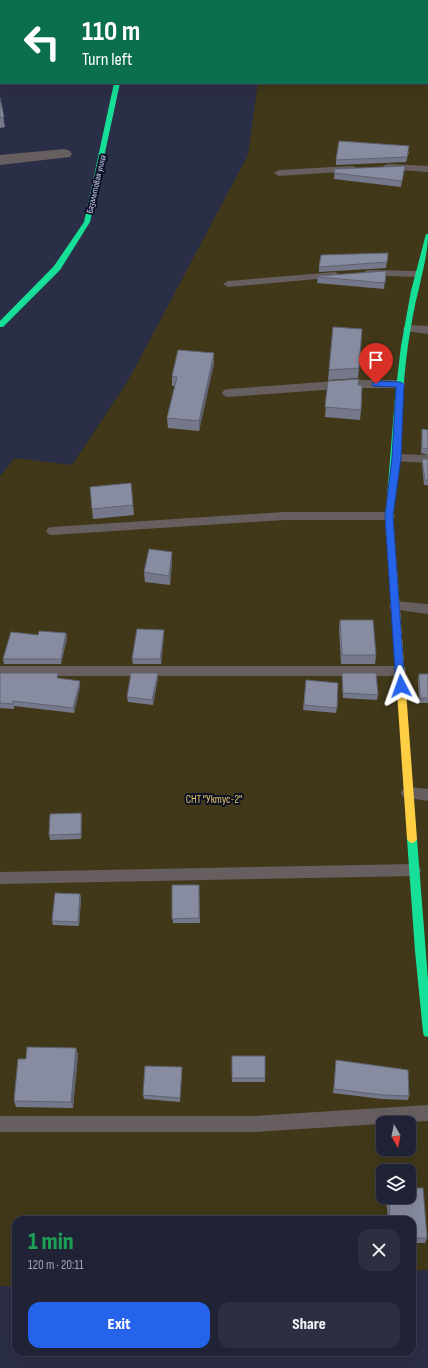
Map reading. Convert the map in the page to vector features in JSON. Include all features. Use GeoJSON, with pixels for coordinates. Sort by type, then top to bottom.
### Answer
{"type":"FeatureCollection","features":[{"type":"Feature","properties":{"kind":"street","name":"Базальтовая улица"},"geometry":{"type":"LineString","coordinates":[[0,326],[57,268],[87,222],[117,84]]}},
{"type":"Feature","properties":{"kind":"street"},"geometry":{"type":"LineString","coordinates":[[0,160],[64,154]]}},
{"type":"Feature","properties":{"kind":"street"},"geometry":{"type":"LineString","coordinates":[[428,236],[417,274],[400,384],[396,458],[389,516],[414,870],[424,951],[428,1032]]}},
{"type":"Feature","properties":{"kind":"lane"},"geometry":{"type":"LineString","coordinates":[[382,167],[398,166],[428,169]]}},
{"type":"Feature","properties":{"kind":"lane"},"geometry":{"type":"LineString","coordinates":[[278,173],[358,168]]}},
{"type":"Feature","properties":{"kind":"lane"},"geometry":{"type":"LineString","coordinates":[[361,273],[377,272],[417,274]]}},
{"type":"Feature","properties":{"kind":"lane"},"geometry":{"type":"LineString","coordinates":[[228,284],[345,275]]}},
{"type":"Feature","properties":{"kind":"lane"},"geometry":{"type":"LineString","coordinates":[[408,329],[428,330]]}},
{"type":"Feature","properties":{"kind":"lane"},"geometry":{"type":"LineString","coordinates":[[228,393],[352,384],[400,384]]}},
{"type":"Feature","properties":{"kind":"lane"},"geometry":{"type":"LineString","coordinates":[[396,458],[428,460]]}},
{"type":"Feature","properties":{"kind":"lane"},"geometry":{"type":"LineString","coordinates":[[52,531],[285,516],[389,516]]}},
{"type":"Feature","properties":{"kind":"lane"},"geometry":{"type":"LineString","coordinates":[[395,606],[428,609]]}},
{"type":"Feature","properties":{"kind":"lane"},"geometry":{"type":"LineString","coordinates":[[0,671],[400,671]]}},
{"type":"Feature","properties":{"kind":"lane"},"geometry":{"type":"LineString","coordinates":[[408,793],[428,795]]}},
{"type":"Feature","properties":{"kind":"lane"},"geometry":{"type":"LineString","coordinates":[[0,878],[414,870]]}},
{"type":"Feature","properties":{"kind":"lane"},"geometry":{"type":"LineString","coordinates":[[0,1124],[252,1124],[428,1113]]}},
{"type":"Feature","properties":{"kind":"green space","name":"СНТ \"Уктус-2\""},"geometry":{"type":"Polygon","coordinates":[[[258,84],[428,84],[428,1270],[416,1271],[416,1216],[12,1216],[12,1286],[0,1286],[0,476],[15,458],[72,465],[129,379],[248,155],[258,84]]]}},
{"type":"Feature","properties":{"kind":"building"},"geometry":{"type":"Polygon","coordinates":[[[0,98],[4,117],[0,118],[0,98]]]}},
{"type":"Feature","properties":{"kind":"building"},"geometry":{"type":"Polygon","coordinates":[[[339,141],[409,146],[407,157],[336,160],[339,141]]]}},
{"type":"Feature","properties":{"kind":"building"},"geometry":{"type":"Polygon","coordinates":[[[405,166],[402,181],[334,173],[335,169],[405,166]]]}},
{"type":"Feature","properties":{"kind":"building"},"geometry":{"type":"Polygon","coordinates":[[[388,253],[387,262],[319,267],[321,255],[388,253]]]}},
{"type":"Feature","properties":{"kind":"building"},"geometry":{"type":"Polygon","coordinates":[[[386,271],[385,283],[318,277],[318,276],[386,271]]]}},
{"type":"Feature","properties":{"kind":"building"},"geometry":{"type":"Polygon","coordinates":[[[333,327],[362,329],[359,368],[329,370],[333,327]]]}},
{"type":"Feature","properties":{"kind":"building"},"geometry":{"type":"Polygon","coordinates":[[[178,350],[214,353],[199,421],[167,418],[177,377],[172,376],[178,350]]]}},
{"type":"Feature","properties":{"kind":"building"},"geometry":{"type":"Polygon","coordinates":[[[359,379],[358,385],[362,386],[361,410],[325,407],[328,381],[359,379]]]}},
{"type":"Feature","properties":{"kind":"building"},"geometry":{"type":"Polygon","coordinates":[[[422,429],[428,430],[428,449],[422,448],[422,429]]]}},
{"type":"Feature","properties":{"kind":"building"},"geometry":{"type":"Polygon","coordinates":[[[422,459],[428,459],[428,480],[425,480],[422,459]]]}},
{"type":"Feature","properties":{"kind":"building"},"geometry":{"type":"Polygon","coordinates":[[[131,483],[133,505],[92,509],[90,487],[131,483]]]}},
{"type":"Feature","properties":{"kind":"building"},"geometry":{"type":"Polygon","coordinates":[[[149,549],[172,552],[169,576],[144,572],[149,549]]]}},
{"type":"Feature","properties":{"kind":"building"},"geometry":{"type":"Polygon","coordinates":[[[340,620],[373,620],[376,655],[342,655],[340,620]]]}},
{"type":"Feature","properties":{"kind":"building"},"geometry":{"type":"Polygon","coordinates":[[[137,629],[164,630],[160,659],[132,659],[137,629]]]}},
{"type":"Feature","properties":{"kind":"building"},"geometry":{"type":"Polygon","coordinates":[[[39,631],[66,633],[61,659],[3,659],[11,632],[38,635],[39,631]]]}},
{"type":"Feature","properties":{"kind":"building"},"geometry":{"type":"Polygon","coordinates":[[[0,673],[58,673],[57,678],[80,681],[73,708],[13,701],[13,704],[0,703],[0,673]]]}},
{"type":"Feature","properties":{"kind":"building"},"geometry":{"type":"Polygon","coordinates":[[[131,673],[158,673],[152,700],[127,697],[131,673]]]}},
{"type":"Feature","properties":{"kind":"building"},"geometry":{"type":"Polygon","coordinates":[[[342,673],[376,673],[378,695],[343,693],[342,673]]]}},
{"type":"Feature","properties":{"kind":"building"},"geometry":{"type":"Polygon","coordinates":[[[419,674],[428,674],[428,698],[420,698],[419,674]]]}},
{"type":"Feature","properties":{"kind":"building"},"geometry":{"type":"Polygon","coordinates":[[[306,680],[338,683],[337,708],[304,705],[306,680]]]}},
{"type":"Feature","properties":{"kind":"building"},"geometry":{"type":"Polygon","coordinates":[[[81,813],[81,834],[49,835],[50,814],[81,813]]]}},
{"type":"Feature","properties":{"kind":"building"},"geometry":{"type":"Polygon","coordinates":[[[172,885],[199,885],[199,918],[172,919],[172,885]]]}},
{"type":"Feature","properties":{"kind":"building"},"geometry":{"type":"Polygon","coordinates":[[[55,893],[80,894],[78,922],[52,921],[55,893]]]}},
{"type":"Feature","properties":{"kind":"building"},"geometry":{"type":"Polygon","coordinates":[[[27,1047],[76,1048],[71,1102],[14,1101],[18,1059],[26,1059],[27,1047]]]}},
{"type":"Feature","properties":{"kind":"building"},"geometry":{"type":"Polygon","coordinates":[[[232,1056],[265,1056],[265,1078],[232,1078],[232,1056]]]}},
{"type":"Feature","properties":{"kind":"building"},"geometry":{"type":"Polygon","coordinates":[[[336,1060],[408,1070],[409,1096],[383,1095],[334,1089],[336,1060]]]}},
{"type":"Feature","properties":{"kind":"building"},"geometry":{"type":"Polygon","coordinates":[[[145,1066],[182,1067],[180,1098],[143,1095],[145,1066]]]}},
{"type":"Feature","properties":{"kind":"building"},"geometry":{"type":"Polygon","coordinates":[[[416,1188],[423,1188],[427,1238],[416,1238],[416,1216],[390,1216],[389,1204],[416,1204],[416,1188]]]}},
{"type":"Feature","properties":{"kind":"traffic: fast"},"geometry":{"type":"LineString","coordinates":[[0,325],[57,268],[87,222],[117,84]]}},
{"type":"Feature","properties":{"kind":"traffic: fast"},"geometry":{"type":"LineString","coordinates":[[391,497],[402,365],[414,291],[428,236]]}},
{"type":"Feature","properties":{"kind":"traffic: fast"},"geometry":{"type":"LineString","coordinates":[[412,839],[420,951],[428,1032]]}},
{"type":"Feature","properties":{"kind":"traffic: slow"},"geometry":{"type":"LineString","coordinates":[[391,497],[389,516],[412,839]]}},
{"type":"Feature","properties":{"kind":"route"},"geometry":{"type":"LineString","coordinates":[[376,384],[400,384],[396,458],[389,516],[401,686]]}}]}
